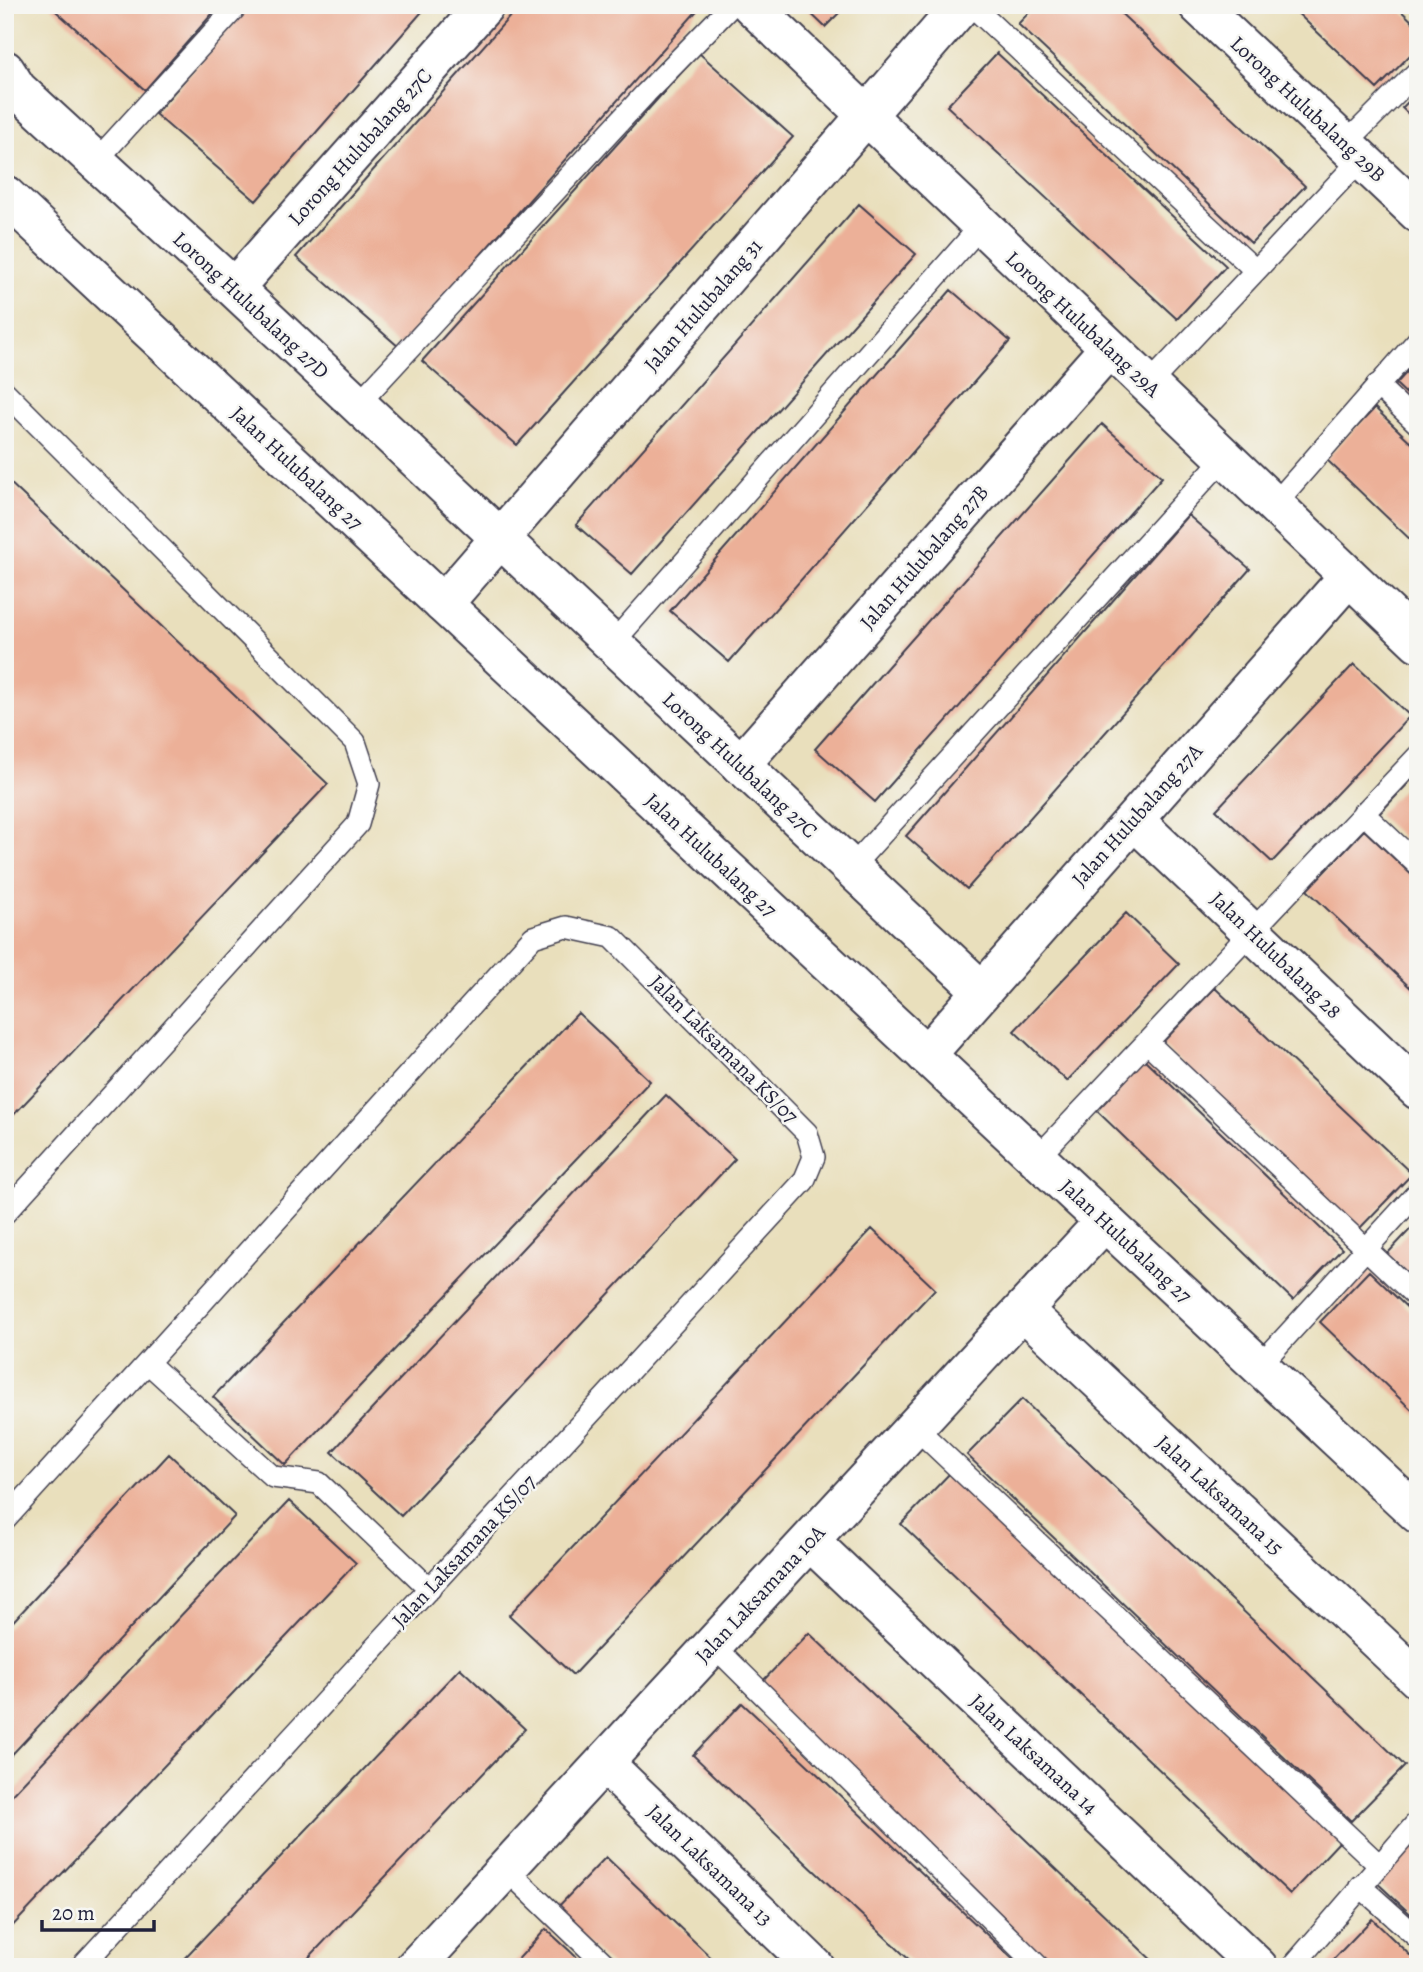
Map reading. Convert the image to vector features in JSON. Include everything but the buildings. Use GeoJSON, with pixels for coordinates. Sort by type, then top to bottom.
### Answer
{"type":"FeatureCollection","features":[{"type":"Feature","properties":{"kind":"street","name":"Lorong Hulubalang 27C"},"geometry":{"type":"LineString","coordinates":[[234,288],[485,5]]}},
{"type":"Feature","properties":{"kind":"street","name":"Lorong Hulubalang 29A"},"geometry":{"type":"LineString","coordinates":[[751,5],[980,227],[1418,642]]}},
{"type":"Feature","properties":{"kind":"street","name":"Jalan Hulubalang 31"},"geometry":{"type":"LineString","coordinates":[[443,604],[962,5]]}},
{"type":"Feature","properties":{"kind":"street","name":"Lorong Hulubalang 29B"},"geometry":{"type":"LineString","coordinates":[[1198,5],[1418,213]]}},
{"type":"Feature","properties":{"kind":"street","name":"Lorong Hulubalang 27D"},"geometry":{"type":"LineString","coordinates":[[5,70],[17,89],[234,288],[499,540]]}},
{"type":"Feature","properties":{"kind":"street","name":"Jalan Hulubalang 27"},"geometry":{"type":"LineString","coordinates":[[5,195],[1418,1514]]}},
{"type":"Feature","properties":{"kind":"street","name":"Jalan Hulubalang 27B"},"geometry":{"type":"LineString","coordinates":[[740,765],[1109,348]]}},
{"type":"Feature","properties":{"kind":"street","name":"Lorong Hulubalang 27C"},"geometry":{"type":"LineString","coordinates":[[499,540],[981,990]]}},
{"type":"Feature","properties":{"kind":"street","name":"Jalan Hulubalang 27A"},"geometry":{"type":"LineString","coordinates":[[926,1055],[1349,576]]}},
{"type":"Feature","properties":{"kind":"street","name":"Jalan Hulubalang 28"},"geometry":{"type":"LineString","coordinates":[[1134,820],[1418,1090]]}},
{"type":"Feature","properties":{"kind":"street","name":"Jalan Laksamana 10A"},"geometry":{"type":"LineString","coordinates":[[415,1967],[1105,1222]]}},
{"type":"Feature","properties":{"kind":"street","name":"Jalan Laksamana 15"},"geometry":{"type":"LineString","coordinates":[[1023,1310],[1418,1679]]}},
{"type":"Feature","properties":{"kind":"street","name":"Jalan Laksamana 14"},"geometry":{"type":"LineString","coordinates":[[810,1541],[1258,1967]]}},
{"type":"Feature","properties":{"kind":"street","name":"Jalan Laksamana 13"},"geometry":{"type":"LineString","coordinates":[[604,1763],[816,1967]]}},
{"type":"Feature","properties":{"kind":"lane"},"geometry":{"type":"LineString","coordinates":[[96,161],[238,5]]}},
{"type":"Feature","properties":{"kind":"lane"},"geometry":{"type":"LineString","coordinates":[[357,405],[646,93],[732,5]]}},
{"type":"Feature","properties":{"kind":"lane"},"geometry":{"type":"LineString","coordinates":[[971,5],[1255,270]]}},
{"type":"Feature","properties":{"kind":"lane"},"geometry":{"type":"LineString","coordinates":[[1148,385],[1255,270],[1418,71]]}},
{"type":"Feature","properties":{"kind":"lane"},"geometry":{"type":"LineString","coordinates":[[611,645],[980,227]]}},
{"type":"Feature","properties":{"kind":"lane"},"geometry":{"type":"LineString","coordinates":[[1274,505],[1418,340]]}},
{"type":"Feature","properties":{"kind":"lane"},"geometry":{"type":"LineString","coordinates":[[1377,385],[1418,424]]}},
{"type":"Feature","properties":{"kind":"lane"},"geometry":{"type":"LineString","coordinates":[[5,393],[355,742],[369,784],[358,824],[5,1213]]}},
{"type":"Feature","properties":{"kind":"lane"},"geometry":{"type":"LineString","coordinates":[[850,869],[1224,458]]}},
{"type":"Feature","properties":{"kind":"lane"},"geometry":{"type":"LineString","coordinates":[[1037,1158],[1418,756]]}},
{"type":"Feature","properties":{"kind":"lane"},"geometry":{"type":"LineString","coordinates":[[1363,813],[1418,865]]}},
{"type":"Feature","properties":{"kind":"lane","name":"Jalan Laksamana KS/07"},"geometry":{"type":"LineString","coordinates":[[5,1520],[533,937],[566,927],[612,937],[807,1133],[814,1157],[804,1181],[81,1967]]}},
{"type":"Feature","properties":{"kind":"lane"},"geometry":{"type":"LineString","coordinates":[[1147,1042],[1418,1298]]}},
{"type":"Feature","properties":{"kind":"lane"},"geometry":{"type":"LineString","coordinates":[[1259,1366],[1418,1192]]}},
{"type":"Feature","properties":{"kind":"lane"},"geometry":{"type":"LineString","coordinates":[[148,1363],[273,1478],[318,1483],[430,1588]]}},
{"type":"Feature","properties":{"kind":"lane"},"geometry":{"type":"LineString","coordinates":[[915,1427],[1378,1864]]}},
{"type":"Feature","properties":{"kind":"lane"},"geometry":{"type":"LineString","coordinates":[[713,1645],[1039,1967]]}},
{"type":"Feature","properties":{"kind":"lane"},"geometry":{"type":"LineString","coordinates":[[1292,1967],[1378,1864],[1418,1821]]}},
{"type":"Feature","properties":{"kind":"lane"},"geometry":{"type":"LineString","coordinates":[[506,1869],[608,1967]]}},
{"type":"Feature","properties":{"kind":"lane"},"geometry":{"type":"LineString","coordinates":[[1360,1886],[1418,1938]]}}]}
